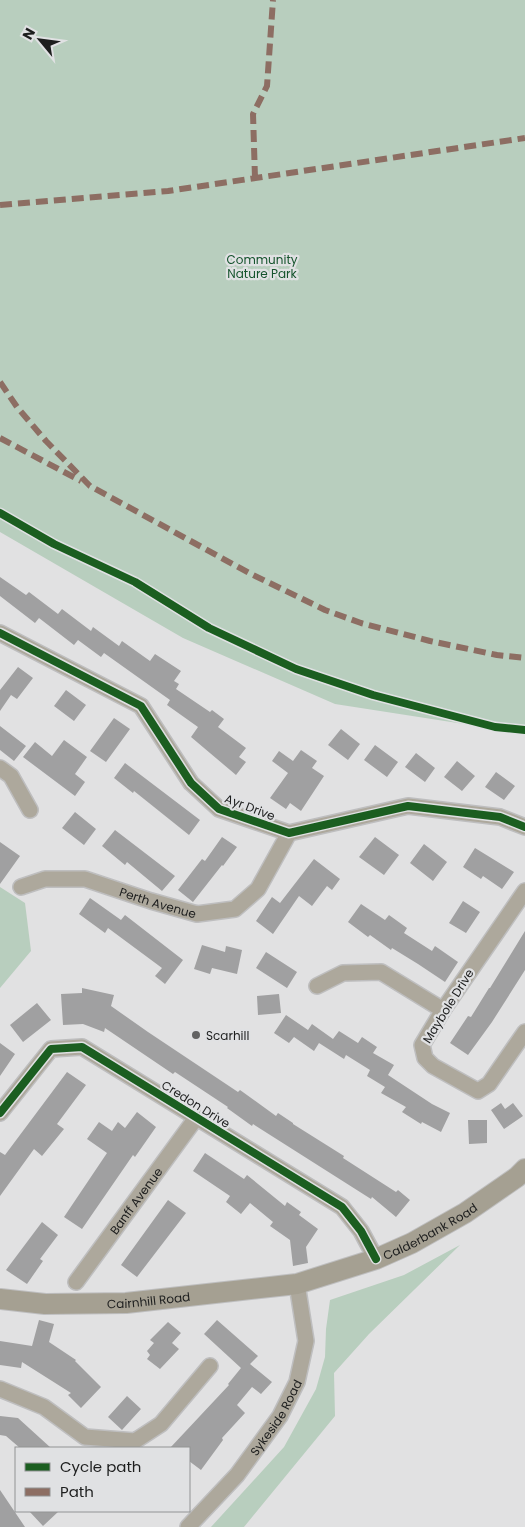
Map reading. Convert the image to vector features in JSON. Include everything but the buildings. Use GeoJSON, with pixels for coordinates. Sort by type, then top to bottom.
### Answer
{"type":"FeatureCollection","features":[{"type":"Feature","properties":{"kind":"main road","name":"Calderbank Road"},"geometry":{"type":"LineString","coordinates":[[297,1284],[376,1259],[412,1243],[465,1213],[517,1177],[525,1169]]}},
{"type":"Feature","properties":{"kind":"main road","name":"Cairnhill Road"},"geometry":{"type":"LineString","coordinates":[[0,1299],[45,1304],[126,1303],[297,1284]]}},
{"type":"Feature","properties":{"kind":"street","name":"Ayr Drive"},"geometry":{"type":"LineString","coordinates":[[0,633],[141,706],[191,783],[219,809],[289,833]]}},
{"type":"Feature","properties":{"kind":"street"},"geometry":{"type":"LineString","coordinates":[[0,768],[11,776],[30,810]]}},
{"type":"Feature","properties":{"kind":"street"},"geometry":{"type":"LineString","coordinates":[[289,833],[408,806],[500,817],[525,827]]}},
{"type":"Feature","properties":{"kind":"street","name":"Perth Avenue"},"geometry":{"type":"LineString","coordinates":[[21,887],[45,879],[85,879],[197,914],[234,909],[258,889],[289,833]]}},
{"type":"Feature","properties":{"kind":"street","name":"Maybole Drive"},"geometry":{"type":"LineString","coordinates":[[525,891],[443,1010],[422,1045],[425,1058],[433,1066],[478,1091],[488,1084],[525,1032]]}},
{"type":"Feature","properties":{"kind":"street"},"geometry":{"type":"LineString","coordinates":[[317,986],[343,973],[381,972],[443,1010]]}},
{"type":"Feature","properties":{"kind":"street","name":"Credon Drive"},"geometry":{"type":"LineString","coordinates":[[0,1113],[50,1049],[82,1047],[342,1208],[362,1231],[376,1259]]}},
{"type":"Feature","properties":{"kind":"street","name":"Banff Avenue"},"geometry":{"type":"LineString","coordinates":[[76,1282],[196,1118]]}},
{"type":"Feature","properties":{"kind":"street","name":"Sykeside Road"},"geometry":{"type":"LineString","coordinates":[[188,1527],[237,1476],[280,1416],[297,1382],[306,1341],[297,1284]]}},
{"type":"Feature","properties":{"kind":"street"},"geometry":{"type":"LineString","coordinates":[[0,1389],[44,1406],[85,1437],[135,1441],[161,1424],[210,1366]]}},
{"type":"Feature","properties":{"kind":"green space","name":"Community Nature Park"},"geometry":{"type":"Polygon","coordinates":[[[0,0],[525,0],[525,732],[335,704],[183,638],[0,532],[0,0]]]}},
{"type":"Feature","properties":{"kind":"green space"},"geometry":{"type":"Polygon","coordinates":[[[0,887],[25,903],[31,951],[0,988],[0,887]]]}},
{"type":"Feature","properties":{"kind":"green space"},"geometry":{"type":"Polygon","coordinates":[[[460,1245],[369,1334],[334,1373],[335,1416],[244,1527],[211,1527],[284,1447],[316,1389],[325,1357],[330,1300],[404,1275],[460,1245]]]}},
{"type":"Feature","properties":{"kind":"marked path"},"geometry":{"type":"LineString","coordinates":[[255,178],[253,114],[267,86],[273,0]]}},
{"type":"Feature","properties":{"kind":"marked path"},"geometry":{"type":"LineString","coordinates":[[0,205],[168,191],[525,138]]}},
{"type":"Feature","properties":{"kind":"marked path"},"geometry":{"type":"LineString","coordinates":[[0,382],[17,407],[46,441],[90,486],[251,574],[325,610],[361,623],[430,641],[497,655],[525,658]]}},
{"type":"Feature","properties":{"kind":"marked path"},"geometry":{"type":"LineString","coordinates":[[0,438],[81,481]]}},
{"type":"Feature","properties":{"kind":"cycle path"},"geometry":{"type":"LineString","coordinates":[[0,513],[54,544],[135,582],[209,628],[296,669],[373,695],[495,727],[525,730]]}},
{"type":"Feature","properties":{"kind":"cycle path"},"geometry":{"type":"LineString","coordinates":[[0,633],[141,706],[191,783],[219,809],[289,833],[408,806],[500,817],[525,827]]}},
{"type":"Feature","properties":{"kind":"cycle path"},"geometry":{"type":"LineString","coordinates":[[0,1113],[51,1049],[82,1047],[342,1207],[361,1231],[376,1259]]}},
{"type":"Feature","properties":{"kind":"place","name":"Scarhill"},"geometry":{"type":"Point","coordinates":[196,1035]}}]}
